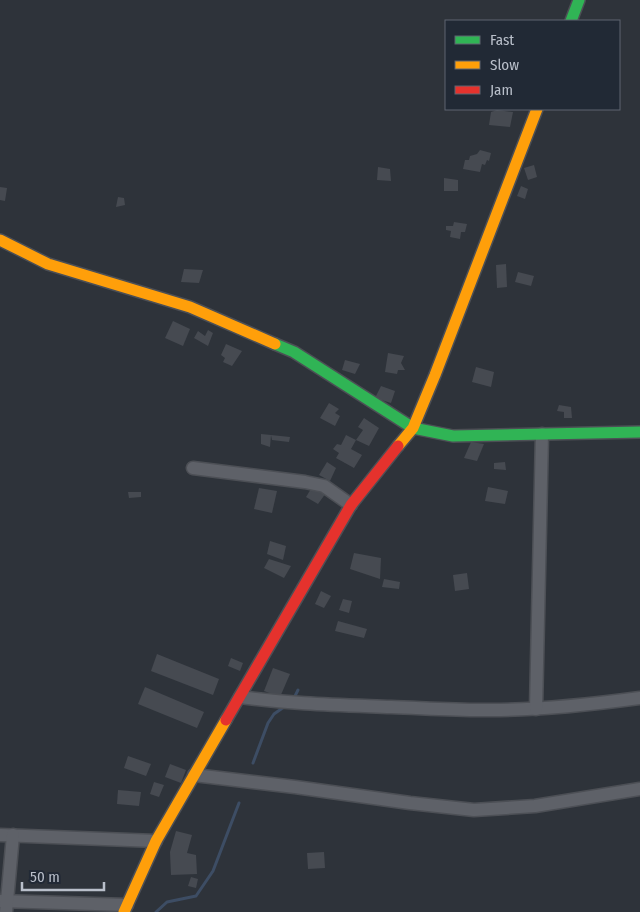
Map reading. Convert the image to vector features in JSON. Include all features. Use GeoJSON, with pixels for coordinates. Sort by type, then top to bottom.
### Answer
{"type":"FeatureCollection","features":[{"type":"Feature","properties":{"kind":"street"},"geometry":{"type":"LineString","coordinates":[[571,20],[579,0]]}},
{"type":"Feature","properties":{"kind":"street"},"geometry":{"type":"LineString","coordinates":[[156,841],[6,835],[4,905],[125,908],[156,841],[351,505],[413,428],[537,110]]}},
{"type":"Feature","properties":{"kind":"street"},"geometry":{"type":"LineString","coordinates":[[0,240],[48,264],[190,307],[294,352],[413,428],[453,436],[640,432]]}},
{"type":"Feature","properties":{"kind":"street"},"geometry":{"type":"LineString","coordinates":[[536,709],[542,434]]}},
{"type":"Feature","properties":{"kind":"street"},"geometry":{"type":"LineString","coordinates":[[193,468],[306,482],[324,486],[351,505]]}},
{"type":"Feature","properties":{"kind":"street"},"geometry":{"type":"LineString","coordinates":[[240,696],[270,701],[325,705],[482,710],[536,709],[598,704],[640,698]]}},
{"type":"Feature","properties":{"kind":"street"},"geometry":{"type":"LineString","coordinates":[[194,775],[295,786],[410,803],[474,810],[535,806],[640,790]]}},
{"type":"Feature","properties":{"kind":"building"},"geometry":{"type":"Polygon","coordinates":[[[497,110],[513,112],[510,127],[489,125],[491,112],[497,110]]]}},
{"type":"Feature","properties":{"kind":"building"},"geometry":{"type":"Polygon","coordinates":[[[480,150],[491,153],[489,161],[487,160],[485,165],[482,164],[480,172],[463,169],[465,160],[469,160],[470,156],[477,154],[480,150]]]}},
{"type":"Feature","properties":{"kind":"building"},"geometry":{"type":"Polygon","coordinates":[[[534,165],[537,177],[528,180],[524,168],[534,165]]]}},
{"type":"Feature","properties":{"kind":"building"},"geometry":{"type":"Polygon","coordinates":[[[378,167],[390,169],[391,181],[377,180],[378,167]]]}},
{"type":"Feature","properties":{"kind":"building"},"geometry":{"type":"Polygon","coordinates":[[[444,178],[458,180],[458,191],[444,191],[444,178]]]}},
{"type":"Feature","properties":{"kind":"building"},"geometry":{"type":"Polygon","coordinates":[[[521,186],[528,189],[525,199],[517,196],[521,186]]]}},
{"type":"Feature","properties":{"kind":"building"},"geometry":{"type":"Polygon","coordinates":[[[0,187],[7,188],[5,201],[0,200],[0,187]]]}},
{"type":"Feature","properties":{"kind":"building"},"geometry":{"type":"Polygon","coordinates":[[[118,197],[124,198],[125,205],[116,207],[118,197]]]}},
{"type":"Feature","properties":{"kind":"building"},"geometry":{"type":"Polygon","coordinates":[[[454,222],[467,224],[465,232],[461,232],[460,239],[450,237],[451,231],[446,230],[446,226],[453,226],[454,222]]]}},
{"type":"Feature","properties":{"kind":"building"},"geometry":{"type":"Polygon","coordinates":[[[506,264],[507,287],[497,288],[496,265],[506,264]]]}},
{"type":"Feature","properties":{"kind":"building"},"geometry":{"type":"Polygon","coordinates":[[[184,269],[203,270],[199,283],[181,282],[184,269]]]}},
{"type":"Feature","properties":{"kind":"building"},"geometry":{"type":"Polygon","coordinates":[[[518,272],[534,276],[531,286],[515,282],[518,272]]]}},
{"type":"Feature","properties":{"kind":"building"},"geometry":{"type":"Polygon","coordinates":[[[173,321],[190,329],[183,346],[165,338],[173,321]]]}},
{"type":"Feature","properties":{"kind":"building"},"geometry":{"type":"Polygon","coordinates":[[[208,330],[213,333],[208,346],[194,338],[198,331],[205,336],[208,330]]]}},
{"type":"Feature","properties":{"kind":"building"},"geometry":{"type":"Polygon","coordinates":[[[226,344],[242,351],[232,366],[223,362],[225,358],[221,355],[226,344]]]}},
{"type":"Feature","properties":{"kind":"building"},"geometry":{"type":"Polygon","coordinates":[[[388,353],[404,356],[401,363],[405,370],[398,370],[397,374],[385,372],[388,353]]]}},
{"type":"Feature","properties":{"kind":"building"},"geometry":{"type":"Polygon","coordinates":[[[345,360],[360,364],[355,374],[342,370],[345,360]]]}},
{"type":"Feature","properties":{"kind":"building"},"geometry":{"type":"Polygon","coordinates":[[[476,367],[494,372],[491,387],[472,382],[476,367]]]}},
{"type":"Feature","properties":{"kind":"building"},"geometry":{"type":"Polygon","coordinates":[[[381,386],[395,391],[391,403],[375,398],[381,386]]]}},
{"type":"Feature","properties":{"kind":"building"},"geometry":{"type":"Polygon","coordinates":[[[329,403],[339,409],[335,413],[340,416],[335,426],[320,418],[329,403]]]}},
{"type":"Feature","properties":{"kind":"building"},"geometry":{"type":"Polygon","coordinates":[[[559,405],[571,407],[572,418],[564,418],[564,412],[557,411],[559,405]]]}},
{"type":"Feature","properties":{"kind":"building"},"geometry":{"type":"Polygon","coordinates":[[[364,418],[379,428],[369,446],[356,440],[363,430],[358,427],[364,418]]]}},
{"type":"Feature","properties":{"kind":"building"},"geometry":{"type":"Polygon","coordinates":[[[261,434],[271,435],[270,447],[261,444],[261,434]]]}},
{"type":"Feature","properties":{"kind":"building"},"geometry":{"type":"Polygon","coordinates":[[[271,435],[290,437],[289,442],[272,440],[271,435]]]}},
{"type":"Feature","properties":{"kind":"building"},"geometry":{"type":"Polygon","coordinates":[[[346,435],[356,440],[351,449],[362,455],[354,468],[336,458],[339,453],[333,449],[337,444],[341,445],[346,435]]]}},
{"type":"Feature","properties":{"kind":"building"},"geometry":{"type":"Polygon","coordinates":[[[471,442],[484,444],[477,461],[464,458],[471,442]]]}},
{"type":"Feature","properties":{"kind":"building"},"geometry":{"type":"Polygon","coordinates":[[[327,462],[336,468],[330,481],[319,475],[327,462]]]}},
{"type":"Feature","properties":{"kind":"building"},"geometry":{"type":"Polygon","coordinates":[[[505,462],[506,470],[494,469],[494,463],[505,462]]]}},
{"type":"Feature","properties":{"kind":"building"},"geometry":{"type":"Polygon","coordinates":[[[314,484],[326,493],[318,504],[306,497],[314,484]]]}},
{"type":"Feature","properties":{"kind":"building"},"geometry":{"type":"Polygon","coordinates":[[[488,487],[508,491],[505,504],[485,501],[488,487]]]}},
{"type":"Feature","properties":{"kind":"building"},"geometry":{"type":"Polygon","coordinates":[[[259,488],[277,491],[272,513],[254,509],[259,488]]]}},
{"type":"Feature","properties":{"kind":"building"},"geometry":{"type":"Polygon","coordinates":[[[128,492],[141,492],[141,497],[129,498],[128,492]]]}},
{"type":"Feature","properties":{"kind":"building"},"geometry":{"type":"Polygon","coordinates":[[[270,541],[286,546],[283,560],[267,554],[270,541]]]}},
{"type":"Feature","properties":{"kind":"building"},"geometry":{"type":"Polygon","coordinates":[[[354,553],[381,558],[380,579],[350,569],[354,553]]]}},
{"type":"Feature","properties":{"kind":"building"},"geometry":{"type":"Polygon","coordinates":[[[269,559],[291,566],[284,578],[264,568],[269,559]]]}},
{"type":"Feature","properties":{"kind":"building"},"geometry":{"type":"Polygon","coordinates":[[[467,573],[469,589],[455,591],[453,575],[467,573]]]}},
{"type":"Feature","properties":{"kind":"building"},"geometry":{"type":"Polygon","coordinates":[[[384,579],[400,582],[399,589],[382,587],[384,579]]]}},
{"type":"Feature","properties":{"kind":"building"},"geometry":{"type":"Polygon","coordinates":[[[321,591],[331,596],[324,608],[315,604],[321,591]]]}},
{"type":"Feature","properties":{"kind":"building"},"geometry":{"type":"Polygon","coordinates":[[[343,599],[352,601],[349,613],[339,610],[343,599]]]}},
{"type":"Feature","properties":{"kind":"building"},"geometry":{"type":"Polygon","coordinates":[[[338,621],[367,629],[364,638],[335,631],[338,621]]]}},
{"type":"Feature","properties":{"kind":"building"},"geometry":{"type":"Polygon","coordinates":[[[157,654],[219,679],[213,695],[151,671],[157,654]]]}},
{"type":"Feature","properties":{"kind":"building"},"geometry":{"type":"Polygon","coordinates":[[[231,658],[243,663],[240,671],[228,666],[231,658]]]}},
{"type":"Feature","properties":{"kind":"building"},"geometry":{"type":"Polygon","coordinates":[[[273,668],[290,674],[280,697],[264,691],[273,668]]]}},
{"type":"Feature","properties":{"kind":"building"},"geometry":{"type":"Polygon","coordinates":[[[145,687],[204,712],[197,728],[138,704],[145,687]]]}},
{"type":"Feature","properties":{"kind":"building"},"geometry":{"type":"Polygon","coordinates":[[[128,756],[151,764],[146,776],[124,768],[128,756]]]}},
{"type":"Feature","properties":{"kind":"building"},"geometry":{"type":"Polygon","coordinates":[[[170,764],[186,770],[181,783],[165,777],[170,764]]]}},
{"type":"Feature","properties":{"kind":"building"},"geometry":{"type":"Polygon","coordinates":[[[154,782],[164,785],[159,797],[150,794],[154,782]]]}},
{"type":"Feature","properties":{"kind":"building"},"geometry":{"type":"Polygon","coordinates":[[[118,790],[141,792],[139,806],[117,804],[118,790]]]}},
{"type":"Feature","properties":{"kind":"building"},"geometry":{"type":"Polygon","coordinates":[[[176,831],[192,835],[187,853],[196,855],[197,874],[171,875],[170,852],[176,831]]]}},
{"type":"Feature","properties":{"kind":"building"},"geometry":{"type":"Polygon","coordinates":[[[324,852],[325,868],[308,869],[307,853],[324,852]]]}},
{"type":"Feature","properties":{"kind":"building"},"geometry":{"type":"Polygon","coordinates":[[[191,877],[198,879],[196,888],[188,886],[191,877]]]}},
{"type":"Feature","properties":{"kind":"waterway"},"geometry":{"type":"LineString","coordinates":[[294,698],[298,690]]}},
{"type":"Feature","properties":{"kind":"waterway"},"geometry":{"type":"LineString","coordinates":[[253,763],[268,723],[274,714],[284,707]]}},
{"type":"Feature","properties":{"kind":"waterway"},"geometry":{"type":"LineString","coordinates":[[156,912],[167,902],[196,896],[213,871],[239,803]]}},
{"type":"Feature","properties":{"kind":"traffic: fast"},"geometry":{"type":"LineString","coordinates":[[571,20],[579,0]]}},
{"type":"Feature","properties":{"kind":"traffic: fast"},"geometry":{"type":"LineString","coordinates":[[275,344],[294,352],[413,428],[453,436],[640,432]]}},
{"type":"Feature","properties":{"kind":"traffic: slow"},"geometry":{"type":"LineString","coordinates":[[398,446],[413,428],[435,375],[537,110]]}},
{"type":"Feature","properties":{"kind":"traffic: slow"},"geometry":{"type":"LineString","coordinates":[[0,240],[48,264],[190,307],[275,344]]}},
{"type":"Feature","properties":{"kind":"traffic: slow"},"geometry":{"type":"LineString","coordinates":[[124,912],[156,841],[226,720]]}},
{"type":"Feature","properties":{"kind":"traffic: jam"},"geometry":{"type":"LineString","coordinates":[[226,720],[351,505],[398,446]]}}]}
